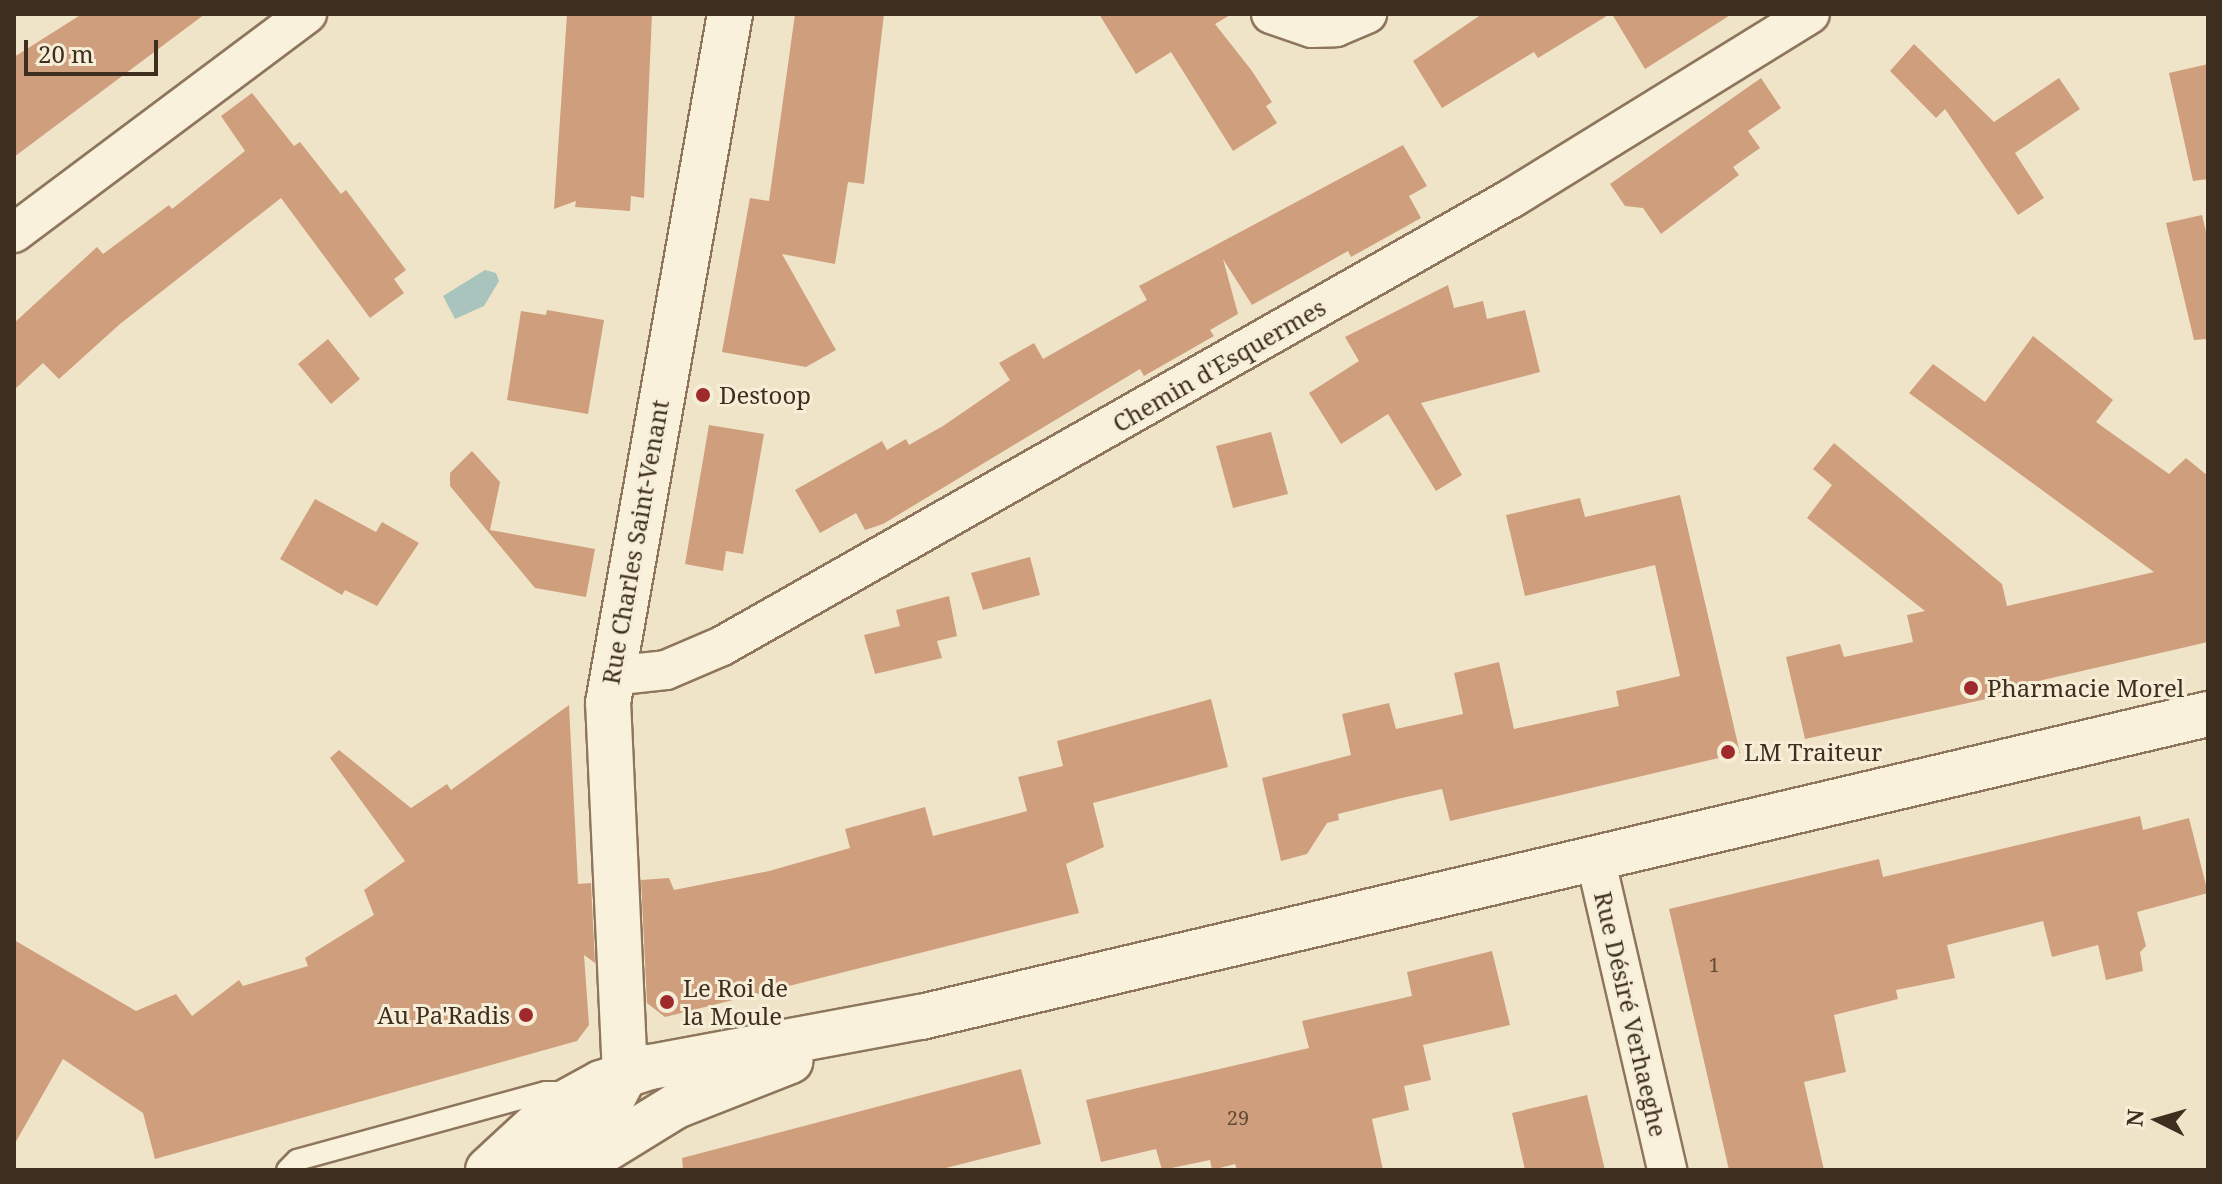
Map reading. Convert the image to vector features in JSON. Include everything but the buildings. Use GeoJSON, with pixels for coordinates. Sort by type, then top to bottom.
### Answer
{"type":"FeatureCollection","features":[{"type":"Feature","properties":{"kind":"main road","name":"Rue Charles Saint-Venant"},"geometry":{"type":"LineString","coordinates":[[625,1075],[607,748],[611,676],[730,14]]}},
{"type":"Feature","properties":{"kind":"main road"},"geometry":{"type":"LineString","coordinates":[[488,1170],[529,1129],[579,1093],[625,1075],[768,1043],[921,1017],[2208,714]]}},
{"type":"Feature","properties":{"kind":"main road"},"geometry":{"type":"LineString","coordinates":[[572,1170],[676,1106],[921,1017]]}},
{"type":"Feature","properties":{"kind":"main road"},"geometry":{"type":"LineString","coordinates":[[625,1075],[649,1101],[676,1106]]}},
{"type":"Feature","properties":{"kind":"main road"},"geometry":{"type":"LineString","coordinates":[[533,1170],[606,1111],[625,1075]]}},
{"type":"Feature","properties":{"kind":"street"},"geometry":{"type":"LineString","coordinates":[[14,233],[307,14]]}},
{"type":"Feature","properties":{"kind":"street"},"geometry":{"type":"LineString","coordinates":[[1271,14],[1312,28],[1336,27],[1367,14]]}},
{"type":"Feature","properties":{"kind":"street","name":"Chemin d'Esquermes"},"geometry":{"type":"LineString","coordinates":[[611,676],[666,670],[722,646],[1512,198],[1810,14]]}},
{"type":"Feature","properties":{"kind":"street","name":"Rue Désiré Verhaeghe"},"geometry":{"type":"LineString","coordinates":[[1595,857],[1667,1170]]}},
{"type":"Feature","properties":{"kind":"lane"},"geometry":{"type":"LineString","coordinates":[[287,1170],[297,1160],[546,1092],[579,1093]]}},
{"type":"Feature","properties":{"kind":"water"},"geometry":{"type":"Polygon","coordinates":[[[485,270],[496,273],[499,281],[484,306],[455,319],[443,296],[485,270]]]}},
{"type":"Feature","properties":{"kind":"place","name":"Destoop"},"geometry":{"type":"Point","coordinates":[703,395]}},
{"type":"Feature","properties":{"kind":"place","name":"Pharmacie Morel"},"geometry":{"type":"Point","coordinates":[1971,688]}},
{"type":"Feature","properties":{"kind":"place","name":"LM Traiteur"},"geometry":{"type":"Point","coordinates":[1728,752]}},
{"type":"Feature","properties":{"kind":"place","name":"Le Roi de la Moule"},"geometry":{"type":"Point","coordinates":[667,1002]}},
{"type":"Feature","properties":{"kind":"place","name":"Au Pa'Radis"},"geometry":{"type":"Point","coordinates":[526,1015]}}]}
